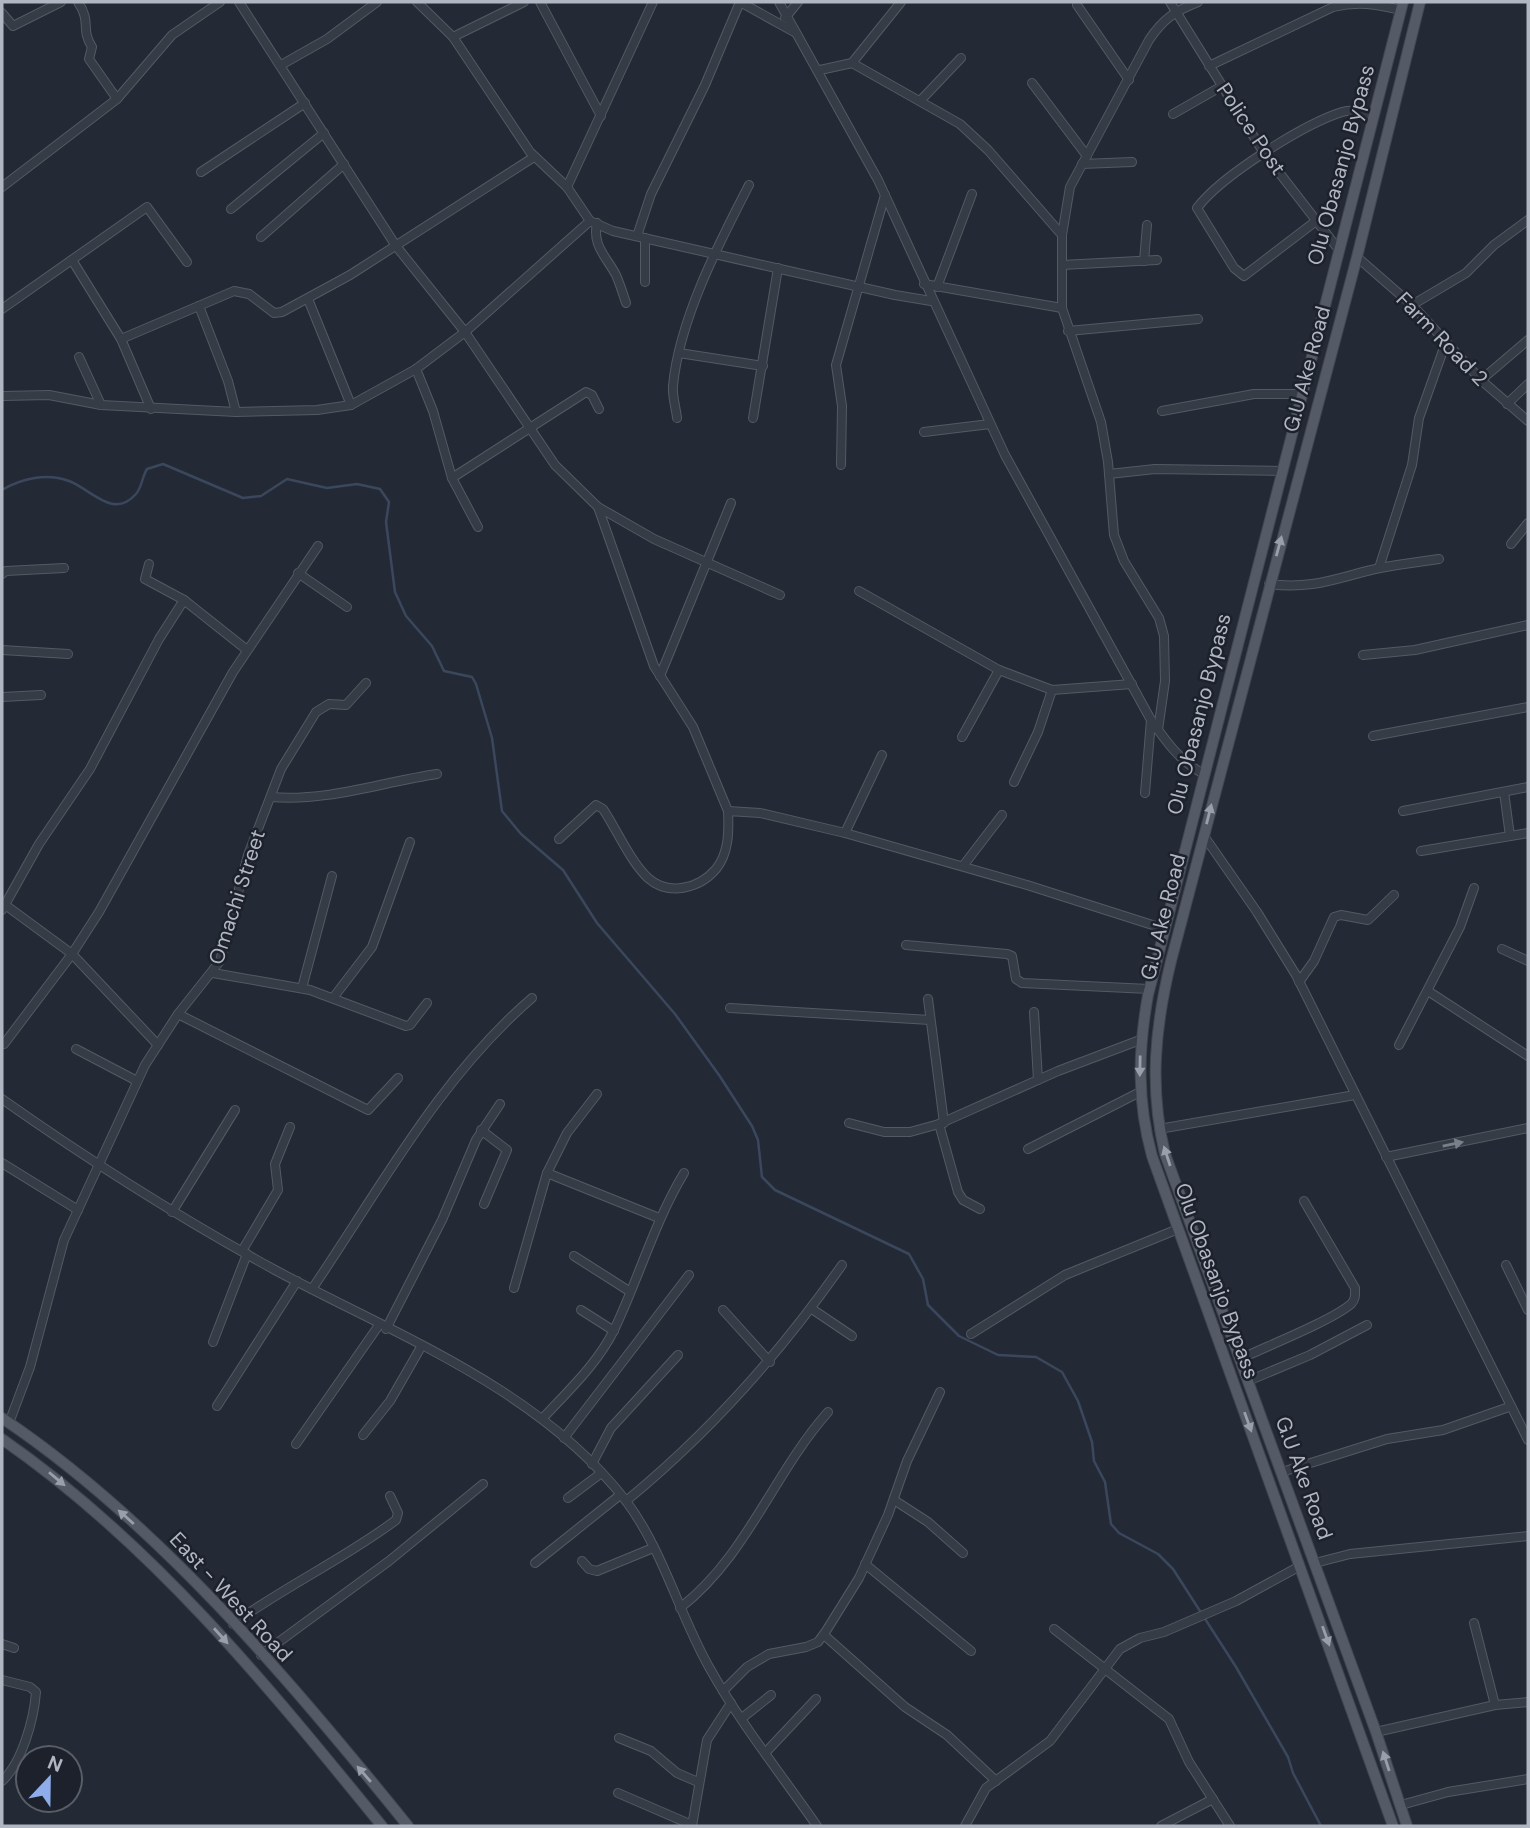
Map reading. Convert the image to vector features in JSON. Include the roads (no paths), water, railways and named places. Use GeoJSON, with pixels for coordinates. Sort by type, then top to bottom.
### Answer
{"type":"FeatureCollection","features":[{"type":"Feature","properties":{"kind":"main road","name":"G.U Ake Road"},"geometry":{"type":"LineString","coordinates":[[1407,1826],[1376,1732],[1166,1154],[1159,1129],[1153,1069],[1155,1036],[1204,836],[1357,257],[1420,2]]}},
{"type":"Feature","properties":{"kind":"main road","name":"Olu Obasanjo Bypass"},"geometry":{"type":"LineString","coordinates":[[1393,1826],[1152,1156],[1140,1092],[1140,1040],[1149,989],[1402,6]]}},
{"type":"Feature","properties":{"kind":"main road","name":"East - West Road"},"geometry":{"type":"LineString","coordinates":[[6,1420],[106,1498],[233,1624],[408,1826]]}},
{"type":"Feature","properties":{"kind":"main road","name":"East - West Road"},"geometry":{"type":"LineString","coordinates":[[2,1439],[44,1468],[94,1509],[169,1581],[260,1680],[383,1826]]}},
{"type":"Feature","properties":{"kind":"street"},"geometry":{"type":"LineString","coordinates":[[2,13],[13,26],[61,2]]}},
{"type":"Feature","properties":{"kind":"street"},"geometry":{"type":"LineString","coordinates":[[78,2],[87,16],[85,36],[92,47],[89,58],[117,99]]}},
{"type":"Feature","properties":{"kind":"street"},"geometry":{"type":"LineString","coordinates":[[2,187],[117,99],[172,35],[220,2]]}},
{"type":"Feature","properties":{"kind":"street"},"geometry":{"type":"LineString","coordinates":[[239,2],[396,246],[465,332],[555,465],[598,507],[654,539],[780,595]]}},
{"type":"Feature","properties":{"kind":"street"},"geometry":{"type":"LineString","coordinates":[[281,65],[327,39],[377,2]]}},
{"type":"Feature","properties":{"kind":"street"},"geometry":{"type":"LineString","coordinates":[[417,2],[453,37],[534,157],[567,187],[594,222],[641,237],[931,301]]}},
{"type":"Feature","properties":{"kind":"street"},"geometry":{"type":"LineString","coordinates":[[453,37],[524,2]]}},
{"type":"Feature","properties":{"kind":"street"},"geometry":{"type":"LineString","coordinates":[[540,2],[601,116]]}},
{"type":"Feature","properties":{"kind":"street"},"geometry":{"type":"LineString","coordinates":[[567,187],[653,2]]}},
{"type":"Feature","properties":{"kind":"street"},"geometry":{"type":"LineString","coordinates":[[645,282],[641,237],[650,194],[701,93],[740,2],[799,35]]}},
{"type":"Feature","properties":{"kind":"street"},"geometry":{"type":"LineString","coordinates":[[779,2],[785,18],[799,35],[820,70],[885,195],[931,301],[990,424],[1132,684],[1158,730],[1183,761],[1204,774]]}},
{"type":"Feature","properties":{"kind":"street"},"geometry":{"type":"LineString","coordinates":[[785,18],[797,2]]}},
{"type":"Feature","properties":{"kind":"street"},"geometry":{"type":"LineString","coordinates":[[820,70],[852,63],[901,2]]}},
{"type":"Feature","properties":{"kind":"street","name":"Police Post"},"geometry":{"type":"LineString","coordinates":[[1170,2],[1264,153],[1339,250]]}},
{"type":"Feature","properties":{"kind":"street"},"geometry":{"type":"LineString","coordinates":[[1158,730],[1165,681],[1164,636],[1159,618],[1124,561],[1114,535],[1101,422],[1062,308],[1062,234],[1070,187],[1149,40],[1161,22],[1174,11],[1198,2]]}},
{"type":"Feature","properties":{"kind":"street"},"geometry":{"type":"LineString","coordinates":[[1209,66],[1333,7],[1354,2],[1402,6]]}},
{"type":"Feature","properties":{"kind":"street"},"geometry":{"type":"LineString","coordinates":[[1077,5],[1129,80]]}},
{"type":"Feature","properties":{"kind":"street"},"geometry":{"type":"LineString","coordinates":[[921,100],[961,58]]}},
{"type":"Feature","properties":{"kind":"street"},"geometry":{"type":"LineString","coordinates":[[852,63],[960,124],[988,150],[1062,234]]}},
{"type":"Feature","properties":{"kind":"street"},"geometry":{"type":"LineString","coordinates":[[1032,83],[1087,156]]}},
{"type":"Feature","properties":{"kind":"street"},"geometry":{"type":"LineString","coordinates":[[1173,114],[1222,86]]}},
{"type":"Feature","properties":{"kind":"street"},"geometry":{"type":"LineString","coordinates":[[201,172],[305,103]]}},
{"type":"Feature","properties":{"kind":"street"},"geometry":{"type":"LineString","coordinates":[[1316,221],[1247,276],[1234,268],[1197,208],[1264,153],[1342,112],[1354,110],[1374,114]]}},
{"type":"Feature","properties":{"kind":"street"},"geometry":{"type":"LineString","coordinates":[[231,209],[324,133]]}},
{"type":"Feature","properties":{"kind":"street"},"geometry":{"type":"LineString","coordinates":[[121,340],[234,291],[249,294],[274,313],[308,299],[534,157]]}},
{"type":"Feature","properties":{"kind":"street"},"geometry":{"type":"LineString","coordinates":[[1082,164],[1132,162]]}},
{"type":"Feature","properties":{"kind":"street"},"geometry":{"type":"LineString","coordinates":[[261,237],[344,164]]}},
{"type":"Feature","properties":{"kind":"street"},"geometry":{"type":"LineString","coordinates":[[677,418],[673,388],[679,354],[716,254],[748,185]]}},
{"type":"Feature","properties":{"kind":"street"},"geometry":{"type":"LineString","coordinates":[[937,287],[972,194]]}},
{"type":"Feature","properties":{"kind":"street"},"geometry":{"type":"LineString","coordinates":[[841,466],[842,407],[836,365],[885,195]]}},
{"type":"Feature","properties":{"kind":"street"},"geometry":{"type":"LineString","coordinates":[[2,309],[147,208],[187,262]]}},
{"type":"Feature","properties":{"kind":"street"},"geometry":{"type":"LineString","coordinates":[[1412,305],[1466,273],[1494,245],[1528,220]]}},
{"type":"Feature","properties":{"kind":"street"},"geometry":{"type":"LineString","coordinates":[[594,222],[594,236],[600,252],[615,275],[626,303]]}},
{"type":"Feature","properties":{"kind":"street"},"geometry":{"type":"LineString","coordinates":[[2,396],[49,395],[101,405],[236,412],[317,410],[351,405],[416,369],[465,332],[594,222]]}},
{"type":"Feature","properties":{"kind":"street"},"geometry":{"type":"LineString","coordinates":[[1144,261],[1147,225]]}},
{"type":"Feature","properties":{"kind":"street","name":"Farm Road 2"},"geometry":{"type":"LineString","coordinates":[[1357,257],[1412,305],[1481,380],[1528,421]]}},
{"type":"Feature","properties":{"kind":"street"},"geometry":{"type":"LineString","coordinates":[[72,260],[121,340],[151,408]]}},
{"type":"Feature","properties":{"kind":"street"},"geometry":{"type":"LineString","coordinates":[[1062,265],[1157,260]]}},
{"type":"Feature","properties":{"kind":"street"},"geometry":{"type":"LineString","coordinates":[[753,418],[778,268]]}},
{"type":"Feature","properties":{"kind":"street"},"geometry":{"type":"LineString","coordinates":[[924,284],[1062,308]]}},
{"type":"Feature","properties":{"kind":"street"},"geometry":{"type":"LineString","coordinates":[[308,299],[351,405]]}},
{"type":"Feature","properties":{"kind":"street"},"geometry":{"type":"LineString","coordinates":[[199,306],[228,380],[236,412]]}},
{"type":"Feature","properties":{"kind":"street"},"geometry":{"type":"LineString","coordinates":[[1068,331],[1198,319]]}},
{"type":"Feature","properties":{"kind":"street"},"geometry":{"type":"LineString","coordinates":[[1481,380],[1528,340]]}},
{"type":"Feature","properties":{"kind":"street"},"geometry":{"type":"LineString","coordinates":[[1379,568],[1412,465],[1419,418],[1446,342]]}},
{"type":"Feature","properties":{"kind":"street"},"geometry":{"type":"LineString","coordinates":[[679,354],[763,366]]}},
{"type":"Feature","properties":{"kind":"street"},"geometry":{"type":"LineString","coordinates":[[79,357],[101,405]]}},
{"type":"Feature","properties":{"kind":"street"},"geometry":{"type":"LineString","coordinates":[[416,369],[433,411],[452,478],[478,527]]}},
{"type":"Feature","properties":{"kind":"street"},"geometry":{"type":"LineString","coordinates":[[1507,404],[1528,384]]}},
{"type":"Feature","properties":{"kind":"street"},"geometry":{"type":"LineString","coordinates":[[452,478],[586,392],[592,395],[599,409]]}},
{"type":"Feature","properties":{"kind":"street"},"geometry":{"type":"LineString","coordinates":[[1162,411],[1254,394],[1302,394]]}},
{"type":"Feature","properties":{"kind":"street"},"geometry":{"type":"LineString","coordinates":[[924,432],[990,424]]}},
{"type":"Feature","properties":{"kind":"street"},"geometry":{"type":"LineString","coordinates":[[1109,474],[1155,469],[1282,471]]}},
{"type":"Feature","properties":{"kind":"street"},"geometry":{"type":"LineString","coordinates":[[660,676],[731,503]]}},
{"type":"Feature","properties":{"kind":"street"},"geometry":{"type":"LineString","coordinates":[[559,839],[596,805],[603,809],[646,877],[661,887],[677,890],[698,882],[717,868],[729,835],[728,811],[693,727],[660,676],[639,628],[598,507]]}},
{"type":"Feature","properties":{"kind":"street"},"geometry":{"type":"LineString","coordinates":[[1511,544],[1528,523]]}},
{"type":"Feature","properties":{"kind":"street"},"geometry":{"type":"LineString","coordinates":[[4,1044],[72,954],[247,650],[318,546]]}},
{"type":"Feature","properties":{"kind":"street"},"geometry":{"type":"LineString","coordinates":[[1269,584],[1291,587],[1335,582],[1379,568],[1439,559]]}},
{"type":"Feature","properties":{"kind":"street"},"geometry":{"type":"LineString","coordinates":[[149,564],[145,579],[184,600],[247,650]]}},
{"type":"Feature","properties":{"kind":"street"},"geometry":{"type":"LineString","coordinates":[[2,574],[6,571],[64,568]]}},
{"type":"Feature","properties":{"kind":"street"},"geometry":{"type":"LineString","coordinates":[[298,573],[346,607]]}},
{"type":"Feature","properties":{"kind":"street"},"geometry":{"type":"LineString","coordinates":[[859,591],[999,670],[1052,691],[1132,684]]}},
{"type":"Feature","properties":{"kind":"street"},"geometry":{"type":"LineString","coordinates":[[158,1045],[72,954],[3,906],[39,844],[90,769],[159,639],[184,600]]}},
{"type":"Feature","properties":{"kind":"street"},"geometry":{"type":"LineString","coordinates":[[1363,655],[1415,650],[1528,625]]}},
{"type":"Feature","properties":{"kind":"street"},"geometry":{"type":"LineString","coordinates":[[2,650],[68,654]]}},
{"type":"Feature","properties":{"kind":"street"},"geometry":{"type":"LineString","coordinates":[[962,737],[999,670]]}},
{"type":"Feature","properties":{"kind":"street","name":"Omachi Street"},"geometry":{"type":"LineString","coordinates":[[6,1420],[30,1367],[56,1261],[137,1081],[178,1014],[220,961],[248,855],[293,745],[316,712],[329,704],[346,705],[366,683]]}},
{"type":"Feature","properties":{"kind":"street"},"geometry":{"type":"LineString","coordinates":[[1014,782],[1038,732],[1052,691]]}},
{"type":"Feature","properties":{"kind":"street"},"geometry":{"type":"LineString","coordinates":[[2,697],[41,695]]}},
{"type":"Feature","properties":{"kind":"street"},"geometry":{"type":"LineString","coordinates":[[1373,736],[1528,707]]}},
{"type":"Feature","properties":{"kind":"street"},"geometry":{"type":"LineString","coordinates":[[1145,793],[1148,732],[1152,720]]}},
{"type":"Feature","properties":{"kind":"street"},"geometry":{"type":"LineString","coordinates":[[845,833],[882,755]]}},
{"type":"Feature","properties":{"kind":"street"},"geometry":{"type":"LineString","coordinates":[[271,797],[292,799],[437,774]]}},
{"type":"Feature","properties":{"kind":"street"},"geometry":{"type":"LineString","coordinates":[[1403,811],[1528,787]]}},
{"type":"Feature","properties":{"kind":"street"},"geometry":{"type":"LineString","coordinates":[[1504,792],[1510,836]]}},
{"type":"Feature","properties":{"kind":"street"},"geometry":{"type":"LineString","coordinates":[[728,811],[760,813],[845,833],[963,866],[1165,929]]}},
{"type":"Feature","properties":{"kind":"street"},"geometry":{"type":"LineString","coordinates":[[963,866],[1002,815]]}},
{"type":"Feature","properties":{"kind":"street"},"geometry":{"type":"LineString","coordinates":[[1421,852],[1528,833]]}},
{"type":"Feature","properties":{"kind":"street"},"geometry":{"type":"LineString","coordinates":[[1204,836],[1265,923],[1299,982],[1509,1407],[1528,1440]]}},
{"type":"Feature","properties":{"kind":"street"},"geometry":{"type":"LineString","coordinates":[[333,998],[372,947],[410,842]]}},
{"type":"Feature","properties":{"kind":"street"},"geometry":{"type":"LineString","coordinates":[[302,988],[332,876]]}},
{"type":"Feature","properties":{"kind":"street"},"geometry":{"type":"LineString","coordinates":[[1399,1045],[1460,927],[1474,888]]}},
{"type":"Feature","properties":{"kind":"street"},"geometry":{"type":"LineString","coordinates":[[1299,982],[1314,961],[1334,917],[1340,915],[1368,920],[1394,895]]}},
{"type":"Feature","properties":{"kind":"street"},"geometry":{"type":"LineString","coordinates":[[906,945],[1007,954],[1012,956],[1016,979],[1022,983],[1149,989]]}},
{"type":"Feature","properties":{"kind":"street"},"geometry":{"type":"LineString","coordinates":[[1502,949],[1528,961]]}},
{"type":"Feature","properties":{"kind":"street"},"geometry":{"type":"LineString","coordinates":[[213,973],[302,988],[406,1026],[410,1025],[427,1003]]}},
{"type":"Feature","properties":{"kind":"street"},"geometry":{"type":"LineString","coordinates":[[1428,991],[1528,1056]]}},
{"type":"Feature","properties":{"kind":"street"},"geometry":{"type":"LineString","coordinates":[[312,1289],[439,1098],[495,1030],[532,998]]}},
{"type":"Feature","properties":{"kind":"street"},"geometry":{"type":"LineString","coordinates":[[928,999],[942,1124],[958,1192],[963,1200],[980,1209]]}},
{"type":"Feature","properties":{"kind":"street"},"geometry":{"type":"LineString","coordinates":[[730,1008],[930,1020]]}},
{"type":"Feature","properties":{"kind":"street"},"geometry":{"type":"LineString","coordinates":[[1034,1012],[1038,1080]]}},
{"type":"Feature","properties":{"kind":"street"},"geometry":{"type":"LineString","coordinates":[[178,1014],[368,1110],[398,1077]]}},
{"type":"Feature","properties":{"kind":"street"},"geometry":{"type":"LineString","coordinates":[[849,1123],[884,1132],[910,1132],[942,1124],[1038,1080],[1140,1040]]}},
{"type":"Feature","properties":{"kind":"street"},"geometry":{"type":"LineString","coordinates":[[76,1049],[137,1081]]}},
{"type":"Feature","properties":{"kind":"street"},"geometry":{"type":"LineString","coordinates":[[1028,1149],[1140,1092]]}},
{"type":"Feature","properties":{"kind":"street"},"geometry":{"type":"LineString","coordinates":[[514,1288],[547,1173],[567,1133],[597,1094]]}},
{"type":"Feature","properties":{"kind":"street"},"geometry":{"type":"LineString","coordinates":[[1159,1129],[1355,1096]]}},
{"type":"Feature","properties":{"kind":"street"},"geometry":{"type":"LineString","coordinates":[[2,1099],[100,1167],[172,1212],[517,1399],[544,1418],[623,1498],[653,1548],[680,1608],[723,1691],[817,1826]]}},
{"type":"Feature","properties":{"kind":"street"},"geometry":{"type":"LineString","coordinates":[[296,1444],[382,1327],[442,1220],[481,1130],[500,1104]]}},
{"type":"Feature","properties":{"kind":"street"},"geometry":{"type":"LineString","coordinates":[[172,1212],[235,1110]]}},
{"type":"Feature","properties":{"kind":"street"},"geometry":{"type":"LineString","coordinates":[[213,1342],[244,1253],[278,1189],[275,1164],[290,1127]]}},
{"type":"Feature","properties":{"kind":"street"},"geometry":{"type":"LineString","coordinates":[[1386,1157],[1528,1128]]}},
{"type":"Feature","properties":{"kind":"street"},"geometry":{"type":"LineString","coordinates":[[481,1130],[507,1150],[484,1204]]}},
{"type":"Feature","properties":{"kind":"street"},"geometry":{"type":"LineString","coordinates":[[2,1163],[78,1210]]}},
{"type":"Feature","properties":{"kind":"street"},"geometry":{"type":"LineString","coordinates":[[547,1173],[659,1218]]}},
{"type":"Feature","properties":{"kind":"street"},"geometry":{"type":"LineString","coordinates":[[544,1418],[579,1378],[614,1331],[659,1218],[684,1173]]}},
{"type":"Feature","properties":{"kind":"street"},"geometry":{"type":"LineString","coordinates":[[1240,1359],[1325,1318],[1352,1303],[1356,1297],[1355,1288],[1304,1201]]}},
{"type":"Feature","properties":{"kind":"street"},"geometry":{"type":"LineString","coordinates":[[971,1334],[1065,1275],[1178,1229]]}},
{"type":"Feature","properties":{"kind":"street"},"geometry":{"type":"LineString","coordinates":[[574,1256],[629,1291]]}},
{"type":"Feature","properties":{"kind":"street"},"geometry":{"type":"LineString","coordinates":[[535,1563],[692,1445],[770,1362],[842,1265]]}},
{"type":"Feature","properties":{"kind":"street"},"geometry":{"type":"LineString","coordinates":[[1506,1265],[1528,1310]]}},
{"type":"Feature","properties":{"kind":"street"},"geometry":{"type":"LineString","coordinates":[[564,1438],[689,1275]]}},
{"type":"Feature","properties":{"kind":"street"},"geometry":{"type":"LineString","coordinates":[[217,1406],[297,1281]]}},
{"type":"Feature","properties":{"kind":"street"},"geometry":{"type":"LineString","coordinates":[[811,1309],[852,1336]]}},
{"type":"Feature","properties":{"kind":"street"},"geometry":{"type":"LineString","coordinates":[[582,1310],[614,1331]]}},
{"type":"Feature","properties":{"kind":"street"},"geometry":{"type":"LineString","coordinates":[[723,1310],[770,1362]]}},
{"type":"Feature","properties":{"kind":"street"},"geometry":{"type":"LineString","coordinates":[[1248,1381],[1367,1325]]}},
{"type":"Feature","properties":{"kind":"street"},"geometry":{"type":"LineString","coordinates":[[363,1435],[384,1410],[421,1347]]}},
{"type":"Feature","properties":{"kind":"street"},"geometry":{"type":"LineString","coordinates":[[592,1464],[624,1411],[678,1354]]}},
{"type":"Feature","properties":{"kind":"street"},"geometry":{"type":"LineString","coordinates":[[723,1691],[747,1667],[769,1654],[806,1647],[818,1642],[824,1635],[865,1564],[894,1500],[907,1461],[940,1392]]}},
{"type":"Feature","properties":{"kind":"street"},"geometry":{"type":"LineString","coordinates":[[1282,1472],[1376,1442],[1443,1430],[1509,1407]]}},
{"type":"Feature","properties":{"kind":"street"},"geometry":{"type":"LineString","coordinates":[[680,1608],[717,1576],[749,1530],[792,1456],[828,1412]]}},
{"type":"Feature","properties":{"kind":"street"},"geometry":{"type":"LineString","coordinates":[[568,1498],[600,1474]]}},
{"type":"Feature","properties":{"kind":"street"},"geometry":{"type":"LineString","coordinates":[[261,1655],[389,1562],[483,1483]]}},
{"type":"Feature","properties":{"kind":"street"},"geometry":{"type":"LineString","coordinates":[[233,1624],[262,1603],[347,1555],[396,1520],[398,1513],[390,1496]]}},
{"type":"Feature","properties":{"kind":"street"},"geometry":{"type":"LineString","coordinates":[[894,1500],[928,1522],[963,1553]]}},
{"type":"Feature","properties":{"kind":"street"},"geometry":{"type":"LineString","coordinates":[[1315,1563],[1350,1554],[1528,1536]]}},
{"type":"Feature","properties":{"kind":"street"},"geometry":{"type":"LineString","coordinates":[[583,1561],[589,1569],[597,1571],[653,1548]]}},
{"type":"Feature","properties":{"kind":"street"},"geometry":{"type":"LineString","coordinates":[[865,1564],[971,1651]]}},
{"type":"Feature","properties":{"kind":"street"},"geometry":{"type":"LineString","coordinates":[[965,1826],[974,1806],[996,1780],[1050,1741],[1120,1649],[1208,1612],[1300,1566]]}},
{"type":"Feature","properties":{"kind":"street"},"geometry":{"type":"LineString","coordinates":[[1474,1623],[1495,1705]]}},
{"type":"Feature","properties":{"kind":"street"},"geometry":{"type":"LineString","coordinates":[[1054,1629],[1077,1644],[1104,1671],[1169,1719],[1189,1762],[1230,1826]]}},
{"type":"Feature","properties":{"kind":"street"},"geometry":{"type":"LineString","coordinates":[[824,1635],[905,1707],[947,1735],[996,1780]]}},
{"type":"Feature","properties":{"kind":"street"},"geometry":{"type":"LineString","coordinates":[[2,1644],[14,1648]]}},
{"type":"Feature","properties":{"kind":"street"},"geometry":{"type":"LineString","coordinates":[[2,1680],[30,1687],[36,1692],[19,1755],[10,1774],[2,1781]]}},
{"type":"Feature","properties":{"kind":"street"},"geometry":{"type":"LineString","coordinates":[[742,1718],[771,1695]]}},
{"type":"Feature","properties":{"kind":"street"},"geometry":{"type":"LineString","coordinates":[[765,1752],[816,1699]]}},
{"type":"Feature","properties":{"kind":"street"},"geometry":{"type":"LineString","coordinates":[[1376,1732],[1495,1705],[1528,1702]]}},
{"type":"Feature","properties":{"kind":"street"},"geometry":{"type":"LineString","coordinates":[[618,1793],[692,1825],[706,1740],[731,1703]]}},
{"type":"Feature","properties":{"kind":"street"},"geometry":{"type":"LineString","coordinates":[[619,1738],[651,1751],[677,1773],[698,1782]]}},
{"type":"Feature","properties":{"kind":"street"},"geometry":{"type":"LineString","coordinates":[[1401,1805],[1448,1792],[1528,1779]]}},
{"type":"Feature","properties":{"kind":"street"},"geometry":{"type":"LineString","coordinates":[[1161,1826],[1213,1799]]}},
{"type":"Feature","properties":{"kind":"waterway"},"geometry":{"type":"LineString","coordinates":[[2,490],[18,482],[52,477],[69,481],[102,500],[119,504],[136,494],[147,469],[163,464],[243,498],[261,496],[287,479],[327,488],[357,484],[380,489],[389,502],[386,522],[395,592],[406,616],[432,646],[444,671],[472,677],[476,684],[492,738],[502,811],[521,834],[563,870],[597,923],[675,1014],[719,1075],[758,1140],[762,1177],[775,1190],[909,1254],[923,1279],[928,1305],[959,1336],[998,1355],[1036,1357],[1062,1372],[1078,1401],[1092,1442],[1094,1461],[1105,1482],[1111,1524],[1119,1533],[1158,1554],[1173,1569],[1236,1667],[1288,1757],[1293,1773],[1321,1826]]}}]}
